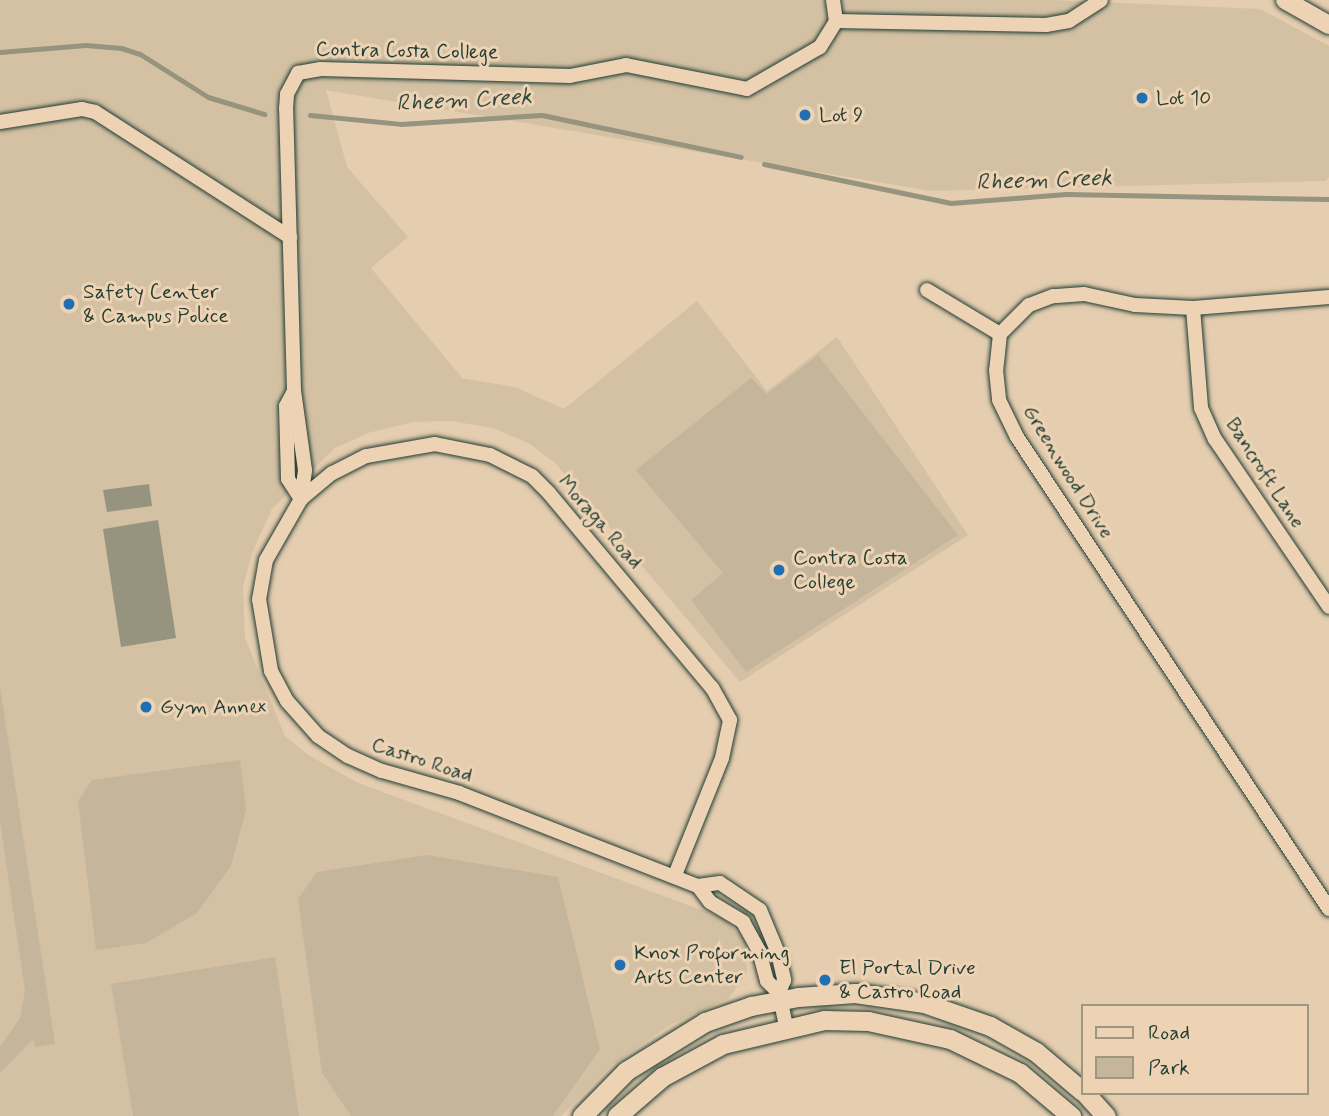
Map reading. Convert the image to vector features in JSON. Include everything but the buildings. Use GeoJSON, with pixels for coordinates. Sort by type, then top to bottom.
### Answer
{"type":"FeatureCollection","features":[{"type":"Feature","properties":{"kind":"main road"},"geometry":{"type":"LineString","coordinates":[[582,1116],[626,1071],[667,1043],[705,1023],[779,997],[855,993],[956,1012],[1036,1052],[1080,1089]]}},
{"type":"Feature","properties":{"kind":"main road"},"geometry":{"type":"LineString","coordinates":[[617,1116],[653,1084],[698,1055],[786,1026],[824,1020],[868,1021],[922,1030],[982,1052],[1020,1073],[1071,1116]]}},
{"type":"Feature","properties":{"kind":"main road"},"geometry":{"type":"LineString","coordinates":[[1087,1095],[1106,1116]]}},
{"type":"Feature","properties":{"kind":"street"},"geometry":{"type":"LineString","coordinates":[[833,0],[836,21],[1046,25],[1069,21],[1101,0]]}},
{"type":"Feature","properties":{"kind":"street"},"geometry":{"type":"LineString","coordinates":[[1284,0],[1329,24]]}},
{"type":"Feature","properties":{"kind":"street","name":"Contra Costa College"},"geometry":{"type":"LineString","coordinates":[[301,499],[305,470],[294,391],[287,94],[298,73],[321,69],[570,76],[626,65],[747,89],[820,47],[836,21]]}},
{"type":"Feature","properties":{"kind":"street"},"geometry":{"type":"LineString","coordinates":[[0,122],[82,109],[95,112],[290,237]]}},
{"type":"Feature","properties":{"kind":"street"},"geometry":{"type":"LineString","coordinates":[[926,290],[1000,334],[1029,305],[1053,296],[1084,294],[1135,305],[1193,308],[1329,297]]}},
{"type":"Feature","properties":{"kind":"street","name":"Bancroft Lane"},"geometry":{"type":"LineString","coordinates":[[1193,308],[1201,408],[1215,439],[1329,607]]}},
{"type":"Feature","properties":{"kind":"street","name":"Greenwood Drive"},"geometry":{"type":"LineString","coordinates":[[1000,334],[996,370],[999,400],[1017,436],[1329,909]]}},
{"type":"Feature","properties":{"kind":"street","name":"Moraga Road"},"geometry":{"type":"LineString","coordinates":[[266,560],[301,499],[332,473],[366,456],[435,444],[490,455],[532,476],[712,688],[730,720],[722,758],[674,875]]}},
{"type":"Feature","properties":{"kind":"street","name":"Castro Road"},"geometry":{"type":"LineString","coordinates":[[266,560],[258,599],[271,671],[287,701],[318,736],[348,756],[382,771],[459,793],[698,886],[710,902],[743,922],[759,951],[766,981],[779,997],[786,1026]]}},
{"type":"Feature","properties":{"kind":"street","name":"Castro Road"},"geometry":{"type":"LineString","coordinates":[[698,886],[720,883],[760,910],[778,953],[784,980],[779,997]]}},
{"type":"Feature","properties":{"kind":"shaded area","name":"Contra Costa College"},"geometry":{"type":"Polygon","coordinates":[[[0,0],[1052,0],[1260,9],[1329,46],[1329,177],[1326,181],[932,191],[326,90],[347,167],[408,237],[371,268],[462,378],[515,387],[564,409],[697,301],[767,391],[837,337],[968,535],[740,682],[556,464],[530,444],[493,428],[451,421],[413,422],[368,433],[335,448],[272,509],[252,553],[243,587],[245,638],[285,736],[307,754],[356,782],[723,918],[746,941],[747,973],[729,998],[668,1026],[611,1066],[561,1116],[0,1116],[0,0]]]}},
{"type":"Feature","properties":{"kind":"shaded area"},"geometry":{"type":"Polygon","coordinates":[[[149,484],[152,506],[107,512],[103,490],[149,484]]]}},
{"type":"Feature","properties":{"kind":"shaded area"},"geometry":{"type":"Polygon","coordinates":[[[158,520],[176,638],[121,647],[103,529],[158,520]]]}},
{"type":"Feature","properties":{"kind":"green space"},"geometry":{"type":"Polygon","coordinates":[[[818,355],[958,535],[746,672],[691,600],[723,573],[636,470],[751,378],[767,394],[818,355]]]}},
{"type":"Feature","properties":{"kind":"green space"},"geometry":{"type":"Polygon","coordinates":[[[0,687],[55,1044],[35,1047],[33,1039],[0,1073],[0,1047],[20,1018],[25,991],[0,822],[0,687]]]}},
{"type":"Feature","properties":{"kind":"green space"},"geometry":{"type":"Polygon","coordinates":[[[240,760],[246,810],[231,866],[197,913],[146,943],[96,950],[78,801],[92,780],[240,760]]]}},
{"type":"Feature","properties":{"kind":"green space"},"geometry":{"type":"Polygon","coordinates":[[[427,855],[558,877],[600,1049],[553,1116],[351,1116],[322,1073],[298,899],[317,872],[427,855]]]}},
{"type":"Feature","properties":{"kind":"green space"},"geometry":{"type":"Polygon","coordinates":[[[275,957],[299,1116],[133,1116],[111,984],[275,957]]]}},
{"type":"Feature","properties":{"kind":"waterway","name":"Rheem Creek"},"geometry":{"type":"LineString","coordinates":[[0,52],[86,45],[121,48],[140,54],[208,97],[264,114]]}},
{"type":"Feature","properties":{"kind":"waterway","name":"Rheem Creek"},"geometry":{"type":"LineString","coordinates":[[310,115],[401,124],[542,115],[741,157]]}},
{"type":"Feature","properties":{"kind":"waterway","name":"Rheem Creek"},"geometry":{"type":"LineString","coordinates":[[764,164],[951,203],[1066,194],[1329,199]]}},
{"type":"Feature","properties":{"kind":"place","name":"Lot 10"},"geometry":{"type":"Point","coordinates":[1142,98]}},
{"type":"Feature","properties":{"kind":"place","name":"Lot 9"},"geometry":{"type":"Point","coordinates":[805,115]}},
{"type":"Feature","properties":{"kind":"place","name":"Safety Center & Campus Police"},"geometry":{"type":"Point","coordinates":[69,304]}},
{"type":"Feature","properties":{"kind":"place","name":"Contra Costa College"},"geometry":{"type":"Point","coordinates":[779,570]}},
{"type":"Feature","properties":{"kind":"place","name":"Gym Annex"},"geometry":{"type":"Point","coordinates":[146,707]}},
{"type":"Feature","properties":{"kind":"place","name":"Knox Proforming Arts Center"},"geometry":{"type":"Point","coordinates":[620,965]}},
{"type":"Feature","properties":{"kind":"place","name":"El Portal Drive & Castro Road"},"geometry":{"type":"Point","coordinates":[825,980]}}]}
